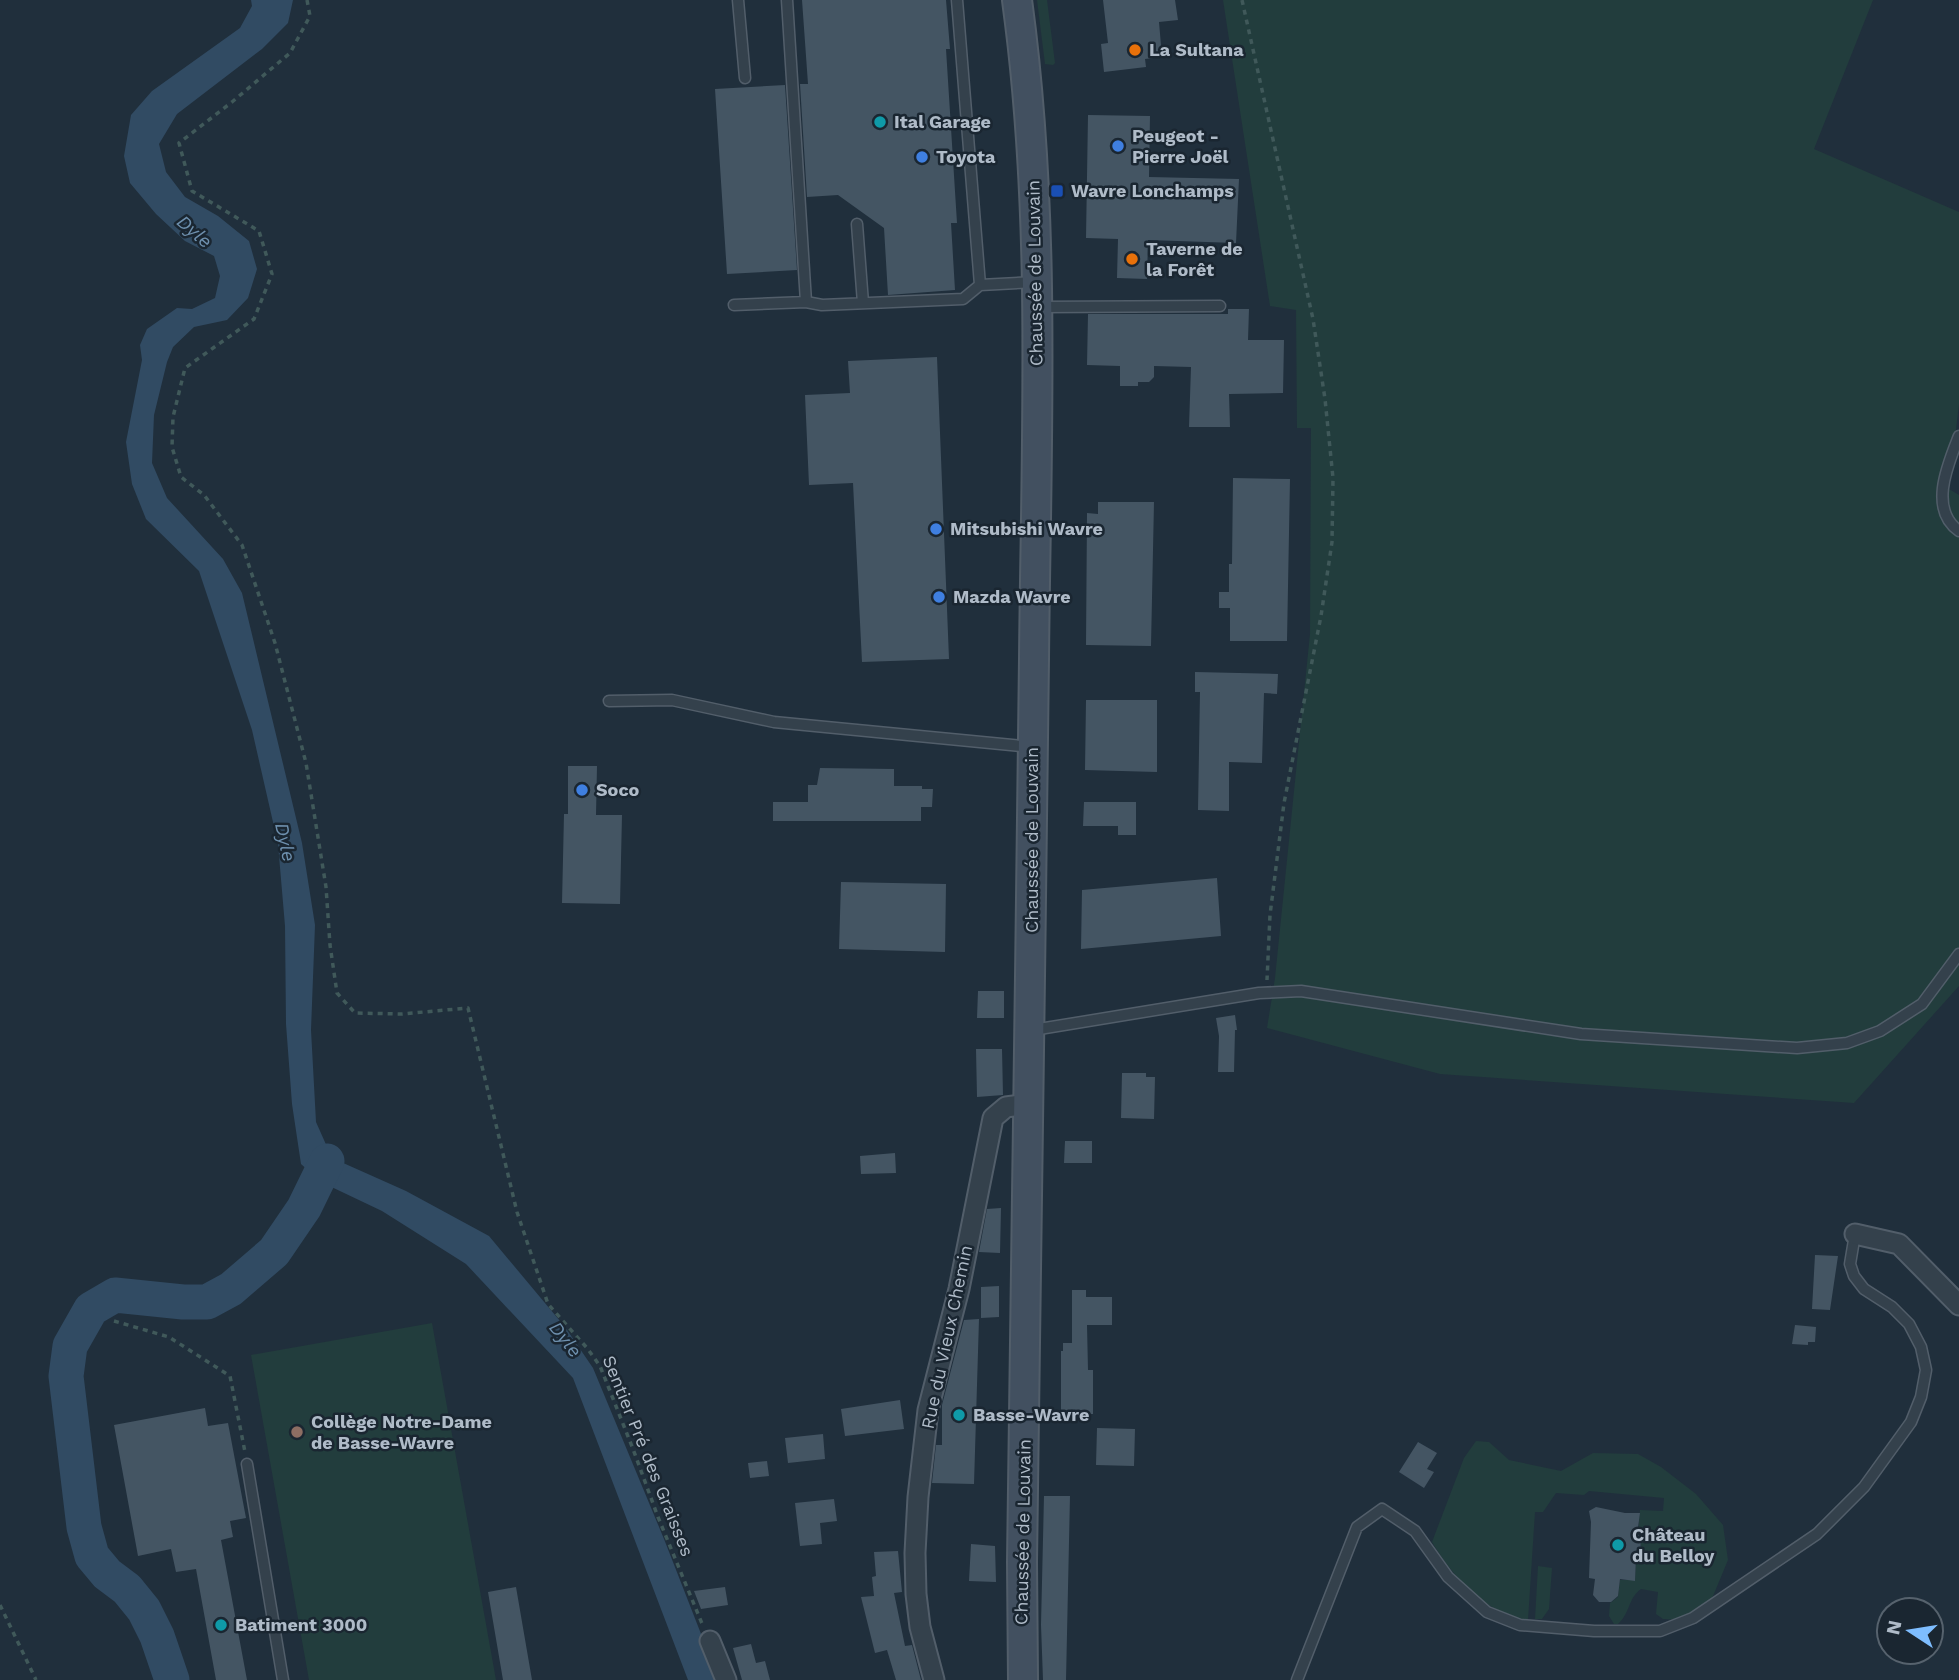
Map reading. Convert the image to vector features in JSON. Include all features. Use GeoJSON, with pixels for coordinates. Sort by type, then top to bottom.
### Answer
{"type":"FeatureCollection","features":[{"type":"Feature","properties":{"kind":"main road","name":"Chaussée de Louvain"},"geometry":{"type":"LineString","coordinates":[[1017,0],[1026,64],[1035,188],[1037,294],[1022,1562],[1023,1680]]}},
{"type":"Feature","properties":{"kind":"street","name":"Rue du Vieux Chemin"},"geometry":{"type":"LineString","coordinates":[[934,1680],[920,1627],[915,1553],[928,1410],[959,1289],[993,1118],[1006,1107],[1029,1104]]}},
{"type":"Feature","properties":{"kind":"street"},"geometry":{"type":"LineString","coordinates":[[1855,1234],[1899,1244],[1959,1305]]}},
{"type":"Feature","properties":{"kind":"street"},"geometry":{"type":"LineString","coordinates":[[710,1641],[726,1680]]}},
{"type":"Feature","properties":{"kind":"lane"},"geometry":{"type":"LineString","coordinates":[[738,0],[745,78]]}},
{"type":"Feature","properties":{"kind":"lane"},"geometry":{"type":"LineString","coordinates":[[787,0],[806,302]]}},
{"type":"Feature","properties":{"kind":"lane"},"geometry":{"type":"LineString","coordinates":[[957,0],[980,285]]}},
{"type":"Feature","properties":{"kind":"lane"},"geometry":{"type":"LineString","coordinates":[[857,224],[863,303]]}},
{"type":"Feature","properties":{"kind":"lane"},"geometry":{"type":"LineString","coordinates":[[734,305],[963,299],[980,285],[1037,294],[1220,306]]}},
{"type":"Feature","properties":{"kind":"lane"},"geometry":{"type":"LineString","coordinates":[[1959,436],[1945,472],[1942,503],[1953,527],[1959,531]]}},
{"type":"Feature","properties":{"kind":"lane"},"geometry":{"type":"LineString","coordinates":[[609,701],[671,700],[774,722],[1033,747]]}},
{"type":"Feature","properties":{"kind":"lane"},"geometry":{"type":"LineString","coordinates":[[1029,1031],[1268,993],[1301,991],[1581,1034],[1797,1048],[1847,1043],[1880,1031],[1922,1004],[1959,954]]}},
{"type":"Feature","properties":{"kind":"lane"},"geometry":{"type":"LineString","coordinates":[[1297,1680],[1357,1527],[1381,1509],[1415,1531],[1448,1577],[1487,1612],[1520,1625],[1594,1631],[1660,1631],[1693,1618],[1817,1534],[1864,1487],[1911,1422],[1921,1397],[1926,1370],[1921,1347],[1909,1324],[1892,1307],[1864,1289],[1854,1276],[1850,1264],[1855,1234]]}},
{"type":"Feature","properties":{"kind":"lane"},"geometry":{"type":"LineString","coordinates":[[247,1464],[283,1680]]}},
{"type":"Feature","properties":{"kind":"path","name":"Sentier Pré des Graisses"},"geometry":{"type":"LineString","coordinates":[[307,0],[310,16],[290,53],[179,143],[192,191],[259,232],[272,274],[254,319],[185,368],[173,417],[172,447],[181,477],[204,495],[242,545],[275,643],[306,763],[326,887],[337,993],[355,1013],[402,1014],[468,1008],[517,1212],[548,1304],[600,1366],[658,1517],[710,1641]]}},
{"type":"Feature","properties":{"kind":"path"},"geometry":{"type":"LineString","coordinates":[[1242,0],[1313,319],[1333,478],[1330,554],[1282,816],[1266,963],[1268,993]]}},
{"type":"Feature","properties":{"kind":"path"},"geometry":{"type":"LineString","coordinates":[[114,1321],[169,1337],[230,1376],[247,1464]]}},
{"type":"Feature","properties":{"kind":"path"},"geometry":{"type":"LineString","coordinates":[[0,1605],[36,1680]]}},
{"type":"Feature","properties":{"kind":"green space"},"geometry":{"type":"Polygon","coordinates":[[[1037,0],[1047,0],[1055,63],[1053,65],[1045,64],[1037,0]]]}},
{"type":"Feature","properties":{"kind":"green space"},"geometry":{"type":"Polygon","coordinates":[[[1223,0],[1873,0],[1814,149],[1959,212],[1959,404],[1949,489],[1959,495],[1959,986],[1854,1103],[1440,1074],[1267,1028],[1275,978],[1310,634],[1311,428],[1297,428],[1296,310],[1270,306],[1223,0]]]}},
{"type":"Feature","properties":{"kind":"green space"},"geometry":{"type":"Polygon","coordinates":[[[432,1323],[496,1680],[309,1680],[251,1355],[432,1323]]]}},
{"type":"Feature","properties":{"kind":"green space"},"geometry":{"type":"Polygon","coordinates":[[[1476,1441],[1489,1442],[1509,1460],[1561,1471],[1593,1453],[1638,1454],[1661,1467],[1696,1494],[1723,1525],[1728,1560],[1711,1601],[1697,1613],[1681,1620],[1663,1619],[1656,1614],[1658,1592],[1641,1589],[1622,1620],[1614,1624],[1609,1616],[1610,1603],[1618,1597],[1620,1580],[1635,1580],[1636,1559],[1640,1558],[1640,1510],[1663,1511],[1664,1498],[1589,1491],[1584,1495],[1556,1493],[1543,1512],[1535,1512],[1528,1620],[1512,1616],[1484,1602],[1460,1580],[1432,1542],[1464,1458],[1476,1441]]]}},
{"type":"Feature","properties":{"kind":"green space"},"geometry":{"type":"Polygon","coordinates":[[[1538,1566],[1552,1568],[1549,1609],[1542,1619],[1535,1619],[1538,1566]]]}},
{"type":"Feature","properties":{"kind":"water","name":"Dyle"},"geometry":{"type":"Polygon","coordinates":[[[251,0],[293,0],[288,23],[262,49],[177,114],[159,144],[166,172],[185,197],[218,216],[249,241],[257,269],[248,298],[227,320],[194,327],[173,347],[154,415],[152,463],[167,498],[223,559],[242,593],[302,843],[315,925],[311,1030],[316,1122],[332,1158],[406,1191],[489,1236],[565,1327],[593,1368],[719,1680],[688,1680],[573,1378],[466,1264],[382,1211],[321,1182],[301,1164],[292,1104],[286,1024],[285,926],[278,844],[252,730],[199,571],[146,519],[132,484],[126,442],[142,360],[140,345],[147,329],[177,308],[192,309],[215,298],[220,276],[214,256],[185,241],[156,214],[130,183],[124,156],[131,115],[152,91],[240,28],[252,6],[251,0]]]}},
{"type":"Feature","properties":{"kind":"building","name":"Ital Garage"},"geometry":{"type":"Polygon","coordinates":[[[802,0],[946,0],[950,49],[946,49],[957,223],[951,223],[955,290],[888,295],[884,228],[838,195],[807,197],[800,84],[808,84],[802,0]]]}},
{"type":"Feature","properties":{"kind":"building"},"geometry":{"type":"Polygon","coordinates":[[[1103,0],[1175,0],[1178,20],[1159,22],[1162,57],[1145,59],[1146,67],[1104,72],[1101,44],[1108,43],[1103,0]]]}},
{"type":"Feature","properties":{"kind":"building"},"geometry":{"type":"Polygon","coordinates":[[[785,85],[797,270],[727,274],[715,89],[785,85]]]}},
{"type":"Feature","properties":{"kind":"building"},"geometry":{"type":"Polygon","coordinates":[[[1088,115],[1150,116],[1149,177],[1239,179],[1236,243],[1148,240],[1147,279],[1117,278],[1118,239],[1086,238],[1088,115]]]}},
{"type":"Feature","properties":{"kind":"building"},"geometry":{"type":"Polygon","coordinates":[[[1228,309],[1249,309],[1248,340],[1284,340],[1283,393],[1229,394],[1230,427],[1189,427],[1191,367],[1154,366],[1154,377],[1149,382],[1138,382],[1138,386],[1120,386],[1120,366],[1087,365],[1088,314],[1228,314],[1228,309]]]}},
{"type":"Feature","properties":{"kind":"building"},"geometry":{"type":"Polygon","coordinates":[[[937,357],[949,659],[862,662],[853,483],[809,485],[805,395],[850,393],[848,361],[937,357]]]}},
{"type":"Feature","properties":{"kind":"building"},"geometry":{"type":"Polygon","coordinates":[[[1233,478],[1290,479],[1287,641],[1230,641],[1230,608],[1219,608],[1219,592],[1229,592],[1233,478]]]}},
{"type":"Feature","properties":{"kind":"building"},"geometry":{"type":"Polygon","coordinates":[[[1098,502],[1154,502],[1151,646],[1086,645],[1087,513],[1098,514],[1098,502]]]}},
{"type":"Feature","properties":{"kind":"building"},"geometry":{"type":"Polygon","coordinates":[[[1195,672],[1278,674],[1277,694],[1264,693],[1262,763],[1229,762],[1229,811],[1198,810],[1200,692],[1195,692],[1195,672]]]}},
{"type":"Feature","properties":{"kind":"building"},"geometry":{"type":"Polygon","coordinates":[[[1086,700],[1157,700],[1157,772],[1085,770],[1086,700]]]}},
{"type":"Feature","properties":{"kind":"building"},"geometry":{"type":"Polygon","coordinates":[[[568,766],[597,766],[596,815],[622,815],[620,904],[562,903],[564,814],[568,814],[568,766]]]}},
{"type":"Feature","properties":{"kind":"building"},"geometry":{"type":"Polygon","coordinates":[[[820,768],[894,769],[894,786],[922,786],[922,789],[933,789],[932,807],[921,807],[921,821],[773,821],[773,802],[808,802],[808,785],[817,785],[820,768]]]}},
{"type":"Feature","properties":{"kind":"building"},"geometry":{"type":"Polygon","coordinates":[[[1084,802],[1136,802],[1136,835],[1118,835],[1118,826],[1083,826],[1084,802]]]}},
{"type":"Feature","properties":{"kind":"building"},"geometry":{"type":"Polygon","coordinates":[[[1217,878],[1221,936],[1081,949],[1082,890],[1217,878]]]}},
{"type":"Feature","properties":{"kind":"building"},"geometry":{"type":"Polygon","coordinates":[[[841,882],[946,884],[945,952],[839,949],[841,882]]]}},
{"type":"Feature","properties":{"kind":"building"},"geometry":{"type":"Polygon","coordinates":[[[978,991],[1004,991],[1004,1018],[977,1018],[978,991]]]}},
{"type":"Feature","properties":{"kind":"building"},"geometry":{"type":"Polygon","coordinates":[[[1235,1015],[1237,1030],[1234,1072],[1218,1072],[1219,1036],[1216,1018],[1235,1015]]]}},
{"type":"Feature","properties":{"kind":"building"},"geometry":{"type":"Polygon","coordinates":[[[976,1049],[1002,1049],[1003,1095],[977,1097],[976,1049]]]}},
{"type":"Feature","properties":{"kind":"building"},"geometry":{"type":"Polygon","coordinates":[[[1122,1073],[1146,1073],[1146,1077],[1155,1077],[1154,1119],[1121,1118],[1122,1073]]]}},
{"type":"Feature","properties":{"kind":"building"},"geometry":{"type":"Polygon","coordinates":[[[1065,1141],[1092,1141],[1092,1163],[1064,1163],[1065,1141]]]}},
{"type":"Feature","properties":{"kind":"building"},"geometry":{"type":"Polygon","coordinates":[[[895,1153],[896,1173],[861,1174],[860,1156],[895,1153]]]}},
{"type":"Feature","properties":{"kind":"building"},"geometry":{"type":"Polygon","coordinates":[[[1001,1208],[1000,1253],[979,1252],[987,1209],[1001,1208]]]}},
{"type":"Feature","properties":{"kind":"building"},"geometry":{"type":"Polygon","coordinates":[[[1815,1255],[1838,1256],[1830,1310],[1812,1309],[1815,1255]]]}},
{"type":"Feature","properties":{"kind":"building"},"geometry":{"type":"Polygon","coordinates":[[[999,1286],[999,1317],[981,1318],[981,1287],[999,1286]]]}},
{"type":"Feature","properties":{"kind":"building"},"geometry":{"type":"Polygon","coordinates":[[[1072,1290],[1086,1290],[1086,1297],[1112,1297],[1112,1325],[1087,1325],[1088,1370],[1093,1370],[1093,1414],[1061,1414],[1061,1351],[1063,1343],[1072,1343],[1072,1290]]]}},
{"type":"Feature","properties":{"kind":"building","name":"Basse-Wavre"},"geometry":{"type":"Polygon","coordinates":[[[979,1319],[974,1484],[932,1483],[936,1445],[942,1445],[942,1405],[964,1320],[979,1319]]]}},
{"type":"Feature","properties":{"kind":"building"},"geometry":{"type":"Polygon","coordinates":[[[1795,1325],[1816,1327],[1815,1342],[1808,1342],[1808,1345],[1792,1344],[1795,1325]]]}},
{"type":"Feature","properties":{"kind":"building"},"geometry":{"type":"Polygon","coordinates":[[[900,1400],[904,1429],[845,1436],[841,1409],[900,1400]]]}},
{"type":"Feature","properties":{"kind":"building"},"geometry":{"type":"Polygon","coordinates":[[[205,1408],[208,1426],[228,1423],[246,1518],[230,1521],[233,1537],[221,1540],[247,1680],[216,1680],[196,1569],[176,1572],[171,1549],[138,1556],[114,1425],[205,1408]]]}},
{"type":"Feature","properties":{"kind":"building"},"geometry":{"type":"Polygon","coordinates":[[[1097,1428],[1135,1429],[1134,1466],[1096,1465],[1097,1428]]]}},
{"type":"Feature","properties":{"kind":"building"},"geometry":{"type":"Polygon","coordinates":[[[823,1434],[825,1459],[788,1463],[785,1438],[823,1434]]]}},
{"type":"Feature","properties":{"kind":"building"},"geometry":{"type":"Polygon","coordinates":[[[1418,1442],[1437,1453],[1427,1469],[1434,1472],[1424,1488],[1399,1472],[1418,1442]]]}},
{"type":"Feature","properties":{"kind":"building"},"geometry":{"type":"Polygon","coordinates":[[[767,1461],[769,1476],[750,1478],[748,1463],[767,1461]]]}},
{"type":"Feature","properties":{"kind":"building"},"geometry":{"type":"Polygon","coordinates":[[[1044,1496],[1070,1496],[1066,1680],[1043,1680],[1041,1625],[1044,1496]]]}},
{"type":"Feature","properties":{"kind":"building"},"geometry":{"type":"Polygon","coordinates":[[[834,1499],[837,1521],[820,1523],[822,1544],[800,1546],[795,1503],[834,1499]]]}},
{"type":"Feature","properties":{"kind":"building","name":"Château du Belloy"},"geometry":{"type":"Polygon","coordinates":[[[1596,1507],[1640,1513],[1637,1535],[1641,1535],[1640,1558],[1636,1558],[1635,1581],[1620,1579],[1618,1596],[1611,1602],[1599,1602],[1593,1595],[1595,1579],[1589,1578],[1589,1511],[1596,1507]]]}},
{"type":"Feature","properties":{"kind":"building"},"geometry":{"type":"Polygon","coordinates":[[[971,1544],[995,1546],[996,1582],[969,1581],[971,1544]]]}},
{"type":"Feature","properties":{"kind":"building"},"geometry":{"type":"Polygon","coordinates":[[[898,1551],[902,1592],[894,1593],[905,1646],[912,1645],[921,1680],[896,1680],[887,1650],[875,1653],[861,1597],[874,1596],[874,1552],[898,1551]]]}},
{"type":"Feature","properties":{"kind":"building"},"geometry":{"type":"Polygon","coordinates":[[[516,1587],[532,1680],[503,1680],[488,1592],[516,1587]]]}},
{"type":"Feature","properties":{"kind":"building"},"geometry":{"type":"Polygon","coordinates":[[[725,1587],[728,1605],[701,1609],[694,1591],[725,1587]]]}},
{"type":"Feature","properties":{"kind":"building"},"geometry":{"type":"Polygon","coordinates":[[[751,1644],[756,1663],[765,1661],[770,1680],[742,1680],[733,1648],[751,1644]]]}},
{"type":"Feature","properties":{"kind":"waterway"},"geometry":{"type":"LineString","coordinates":[[172,1680],[157,1636],[144,1610],[127,1589],[107,1574],[92,1556],[84,1527],[66,1376],[70,1346],[91,1309],[115,1295],[207,1302],[231,1289],[274,1252],[304,1208],[327,1161]]}},
{"type":"Feature","properties":{"kind":"place","name":"La Sultana"},"geometry":{"type":"Point","coordinates":[1135,50]}},
{"type":"Feature","properties":{"kind":"place","name":"Ital Garage"},"geometry":{"type":"Point","coordinates":[880,122]}},
{"type":"Feature","properties":{"kind":"place","name":"Peugeot - Pierre Joël"},"geometry":{"type":"Point","coordinates":[1118,146]}},
{"type":"Feature","properties":{"kind":"place","name":"Toyota"},"geometry":{"type":"Point","coordinates":[922,157]}},
{"type":"Feature","properties":{"kind":"place","name":"Wavre Lonchamps"},"geometry":{"type":"Point","coordinates":[1057,191]}},
{"type":"Feature","properties":{"kind":"place","name":"Taverne de la Forêt"},"geometry":{"type":"Point","coordinates":[1132,259]}},
{"type":"Feature","properties":{"kind":"place","name":"Mitsubishi Wavre"},"geometry":{"type":"Point","coordinates":[936,529]}},
{"type":"Feature","properties":{"kind":"place","name":"Mazda Wavre"},"geometry":{"type":"Point","coordinates":[939,597]}},
{"type":"Feature","properties":{"kind":"place","name":"Soco"},"geometry":{"type":"Point","coordinates":[582,790]}},
{"type":"Feature","properties":{"kind":"place","name":"Basse-Wavre"},"geometry":{"type":"Point","coordinates":[959,1415]}},
{"type":"Feature","properties":{"kind":"place","name":"Collège Notre-Dame de Basse-Wavre"},"geometry":{"type":"Point","coordinates":[297,1432]}},
{"type":"Feature","properties":{"kind":"place","name":"Château du Belloy"},"geometry":{"type":"Point","coordinates":[1618,1545]}},
{"type":"Feature","properties":{"kind":"place","name":"Batiment 3000"},"geometry":{"type":"Point","coordinates":[221,1625]}}]}
